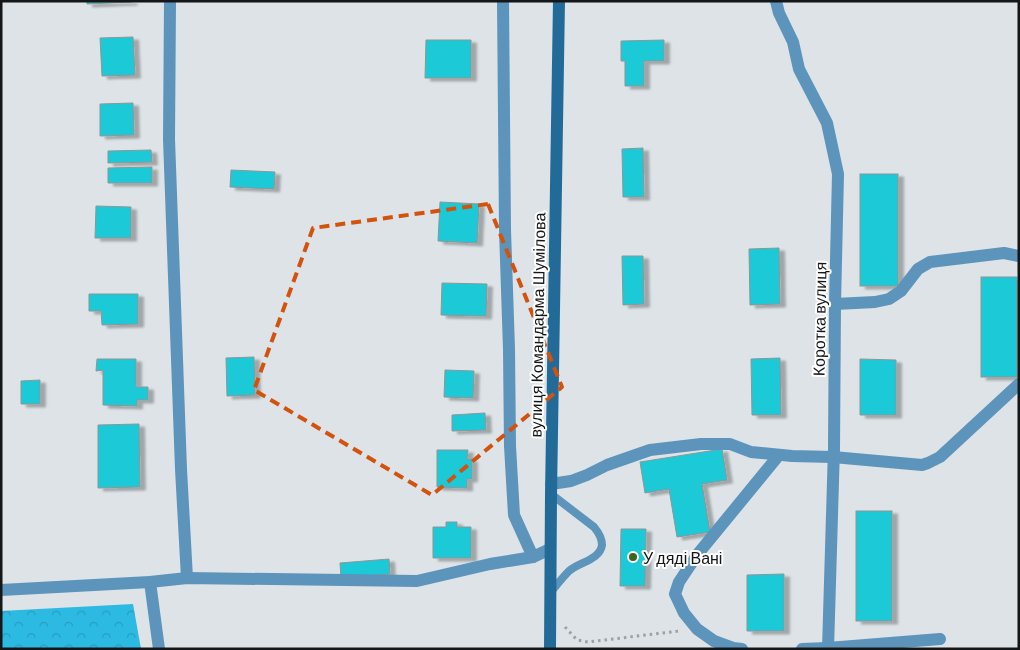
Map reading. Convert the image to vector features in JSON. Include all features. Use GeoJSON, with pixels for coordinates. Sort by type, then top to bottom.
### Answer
{"type":"FeatureCollection","features":[{"type":"Feature","properties":{"kind":"street"},"geometry":{"type":"LineString","coordinates":[[170,1],[169,139],[181,469],[188,578]]}},
{"type":"Feature","properties":{"kind":"street"},"geometry":{"type":"LineString","coordinates":[[503,1],[505,230],[510,349],[510,446],[514,515],[534,557]]}},
{"type":"Feature","properties":{"kind":"street","name":"вулиця Командарма Шумілова"},"geometry":{"type":"LineString","coordinates":[[550,649],[559,1]]}},
{"type":"Feature","properties":{"kind":"street","name":"Коротка вулиця"},"geometry":{"type":"LineString","coordinates":[[776,1],[779,13],[793,42],[799,69],[827,124],[838,174],[828,648]]}},
{"type":"Feature","properties":{"kind":"street"},"geometry":{"type":"LineString","coordinates":[[835,304],[875,302],[889,299],[901,291],[918,269],[930,262],[1004,253],[1019,256]]}},
{"type":"Feature","properties":{"kind":"street"},"geometry":{"type":"LineString","coordinates":[[551,489],[587,475],[607,464],[650,450],[701,444],[730,444],[751,452],[779,455],[833,457],[915,465],[928,464],[940,457],[1019,384]]}},
{"type":"Feature","properties":{"kind":"street"},"geometry":{"type":"LineString","coordinates":[[742,649],[733,648],[714,640],[697,628],[684,613],[676,594],[679,582],[697,556],[779,455]]}},
{"type":"Feature","properties":{"kind":"street"},"geometry":{"type":"LineString","coordinates":[[1,590],[150,582],[188,578],[417,581],[490,564],[534,557],[550,550]]}},
{"type":"Feature","properties":{"kind":"street"},"geometry":{"type":"LineString","coordinates":[[150,582],[159,649]]}},
{"type":"Feature","properties":{"kind":"street"},"geometry":{"type":"LineString","coordinates":[[802,649],[940,639]]}},
{"type":"Feature","properties":{"kind":"lane"},"geometry":{"type":"LineString","coordinates":[[550,593],[569,571],[599,554],[602,548],[599,532],[551,489]]}},
{"type":"Feature","properties":{"kind":"path"},"geometry":{"type":"LineString","coordinates":[[550,614],[572,636],[583,642],[697,628]]}},
{"type":"Feature","properties":{"kind":"highlighted area"},"geometry":{"type":"Polygon","coordinates":[[[488,204],[562,387],[432,495],[254,390],[313,228],[488,204]]]}},
{"type":"Feature","properties":{"kind":"green space"},"geometry":{"type":"Polygon","coordinates":[[[133,604],[141,649],[1,649],[1,611],[133,604]]]}},
{"type":"Feature","properties":{"kind":"building"},"geometry":{"type":"Polygon","coordinates":[[[87,1],[132,1],[132,2],[87,4],[87,1]]]}},
{"type":"Feature","properties":{"kind":"building"},"geometry":{"type":"Polygon","coordinates":[[[133,37],[135,75],[102,76],[100,38],[133,37]]]}},
{"type":"Feature","properties":{"kind":"building"},"geometry":{"type":"Polygon","coordinates":[[[426,40],[471,40],[471,78],[425,78],[426,40]]]}},
{"type":"Feature","properties":{"kind":"building"},"geometry":{"type":"Polygon","coordinates":[[[664,40],[664,61],[644,61],[644,86],[625,86],[625,61],[621,61],[621,41],[664,40]]]}},
{"type":"Feature","properties":{"kind":"building"},"geometry":{"type":"Polygon","coordinates":[[[133,103],[134,135],[100,136],[100,104],[133,103]]]}},
{"type":"Feature","properties":{"kind":"building"},"geometry":{"type":"Polygon","coordinates":[[[643,148],[644,197],[623,197],[622,149],[643,148]]]}},
{"type":"Feature","properties":{"kind":"building"},"geometry":{"type":"Polygon","coordinates":[[[151,150],[152,162],[108,163],[108,151],[151,150]]]}},
{"type":"Feature","properties":{"kind":"building"},"geometry":{"type":"Polygon","coordinates":[[[152,167],[152,183],[108,183],[108,168],[152,167]]]}},
{"type":"Feature","properties":{"kind":"building"},"geometry":{"type":"Polygon","coordinates":[[[231,170],[275,172],[274,189],[230,187],[231,170]]]}},
{"type":"Feature","properties":{"kind":"building"},"geometry":{"type":"Polygon","coordinates":[[[860,174],[898,174],[898,286],[860,286],[860,174]]]}},
{"type":"Feature","properties":{"kind":"building"},"geometry":{"type":"Polygon","coordinates":[[[440,202],[479,204],[477,243],[438,241],[440,202]]]}},
{"type":"Feature","properties":{"kind":"building"},"geometry":{"type":"Polygon","coordinates":[[[96,206],[131,207],[131,238],[95,238],[96,206]]]}},
{"type":"Feature","properties":{"kind":"building"},"geometry":{"type":"Polygon","coordinates":[[[779,248],[780,304],[750,305],[749,249],[779,248]]]}},
{"type":"Feature","properties":{"kind":"building"},"geometry":{"type":"Polygon","coordinates":[[[622,256],[643,256],[644,304],[623,305],[622,256]]]}},
{"type":"Feature","properties":{"kind":"building"},"geometry":{"type":"Polygon","coordinates":[[[981,277],[1017,277],[1017,377],[981,377],[981,277]]]}},
{"type":"Feature","properties":{"kind":"building"},"geometry":{"type":"Polygon","coordinates":[[[442,283],[487,284],[486,316],[441,315],[442,283]]]}},
{"type":"Feature","properties":{"kind":"building"},"geometry":{"type":"Polygon","coordinates":[[[89,294],[138,294],[138,324],[102,325],[101,311],[89,311],[89,294]]]}},
{"type":"Feature","properties":{"kind":"building"},"geometry":{"type":"Polygon","coordinates":[[[254,357],[255,395],[227,396],[226,358],[254,357]]]}},
{"type":"Feature","properties":{"kind":"building"},"geometry":{"type":"Polygon","coordinates":[[[780,358],[781,415],[752,415],[751,359],[780,358]]]}},
{"type":"Feature","properties":{"kind":"building"},"geometry":{"type":"Polygon","coordinates":[[[97,359],[136,359],[136,387],[148,387],[148,400],[137,400],[137,406],[103,405],[103,370],[96,371],[97,359]]]}},
{"type":"Feature","properties":{"kind":"building"},"geometry":{"type":"Polygon","coordinates":[[[860,359],[896,360],[896,415],[860,415],[860,359]]]}},
{"type":"Feature","properties":{"kind":"building"},"geometry":{"type":"Polygon","coordinates":[[[445,370],[474,371],[473,398],[444,397],[445,370]]]}},
{"type":"Feature","properties":{"kind":"building"},"geometry":{"type":"Polygon","coordinates":[[[40,380],[40,404],[21,404],[21,381],[40,380]]]}},
{"type":"Feature","properties":{"kind":"building"},"geometry":{"type":"Polygon","coordinates":[[[485,413],[486,430],[452,431],[452,415],[485,413]]]}},
{"type":"Feature","properties":{"kind":"building"},"geometry":{"type":"Polygon","coordinates":[[[139,424],[140,487],[98,488],[98,425],[139,424]]]}},
{"type":"Feature","properties":{"kind":"building"},"geometry":{"type":"Polygon","coordinates":[[[722,449],[727,480],[702,484],[710,532],[677,537],[669,489],[645,493],[640,462],[722,449]]]}},
{"type":"Feature","properties":{"kind":"building"},"geometry":{"type":"Polygon","coordinates":[[[437,450],[468,450],[467,459],[472,459],[472,479],[467,479],[467,488],[437,487],[437,450]]]}},
{"type":"Feature","properties":{"kind":"building"},"geometry":{"type":"Polygon","coordinates":[[[856,511],[892,511],[892,621],[856,621],[856,511]]]}},
{"type":"Feature","properties":{"kind":"building"},"geometry":{"type":"Polygon","coordinates":[[[446,522],[457,522],[457,527],[471,527],[471,558],[433,558],[433,527],[446,527],[446,522]]]}},
{"type":"Feature","properties":{"kind":"building","name":"У дяді Вані"},"geometry":{"type":"Polygon","coordinates":[[[621,529],[646,529],[645,586],[620,586],[621,529]]]}},
{"type":"Feature","properties":{"kind":"building"},"geometry":{"type":"Polygon","coordinates":[[[389,559],[390,574],[341,578],[340,563],[389,559]]]}},
{"type":"Feature","properties":{"kind":"building"},"geometry":{"type":"Polygon","coordinates":[[[784,574],[784,631],[747,631],[747,575],[784,574]]]}},
{"type":"Feature","properties":{"kind":"place","name":"У дяді Вані"},"geometry":{"type":"Point","coordinates":[633,557]}}]}
